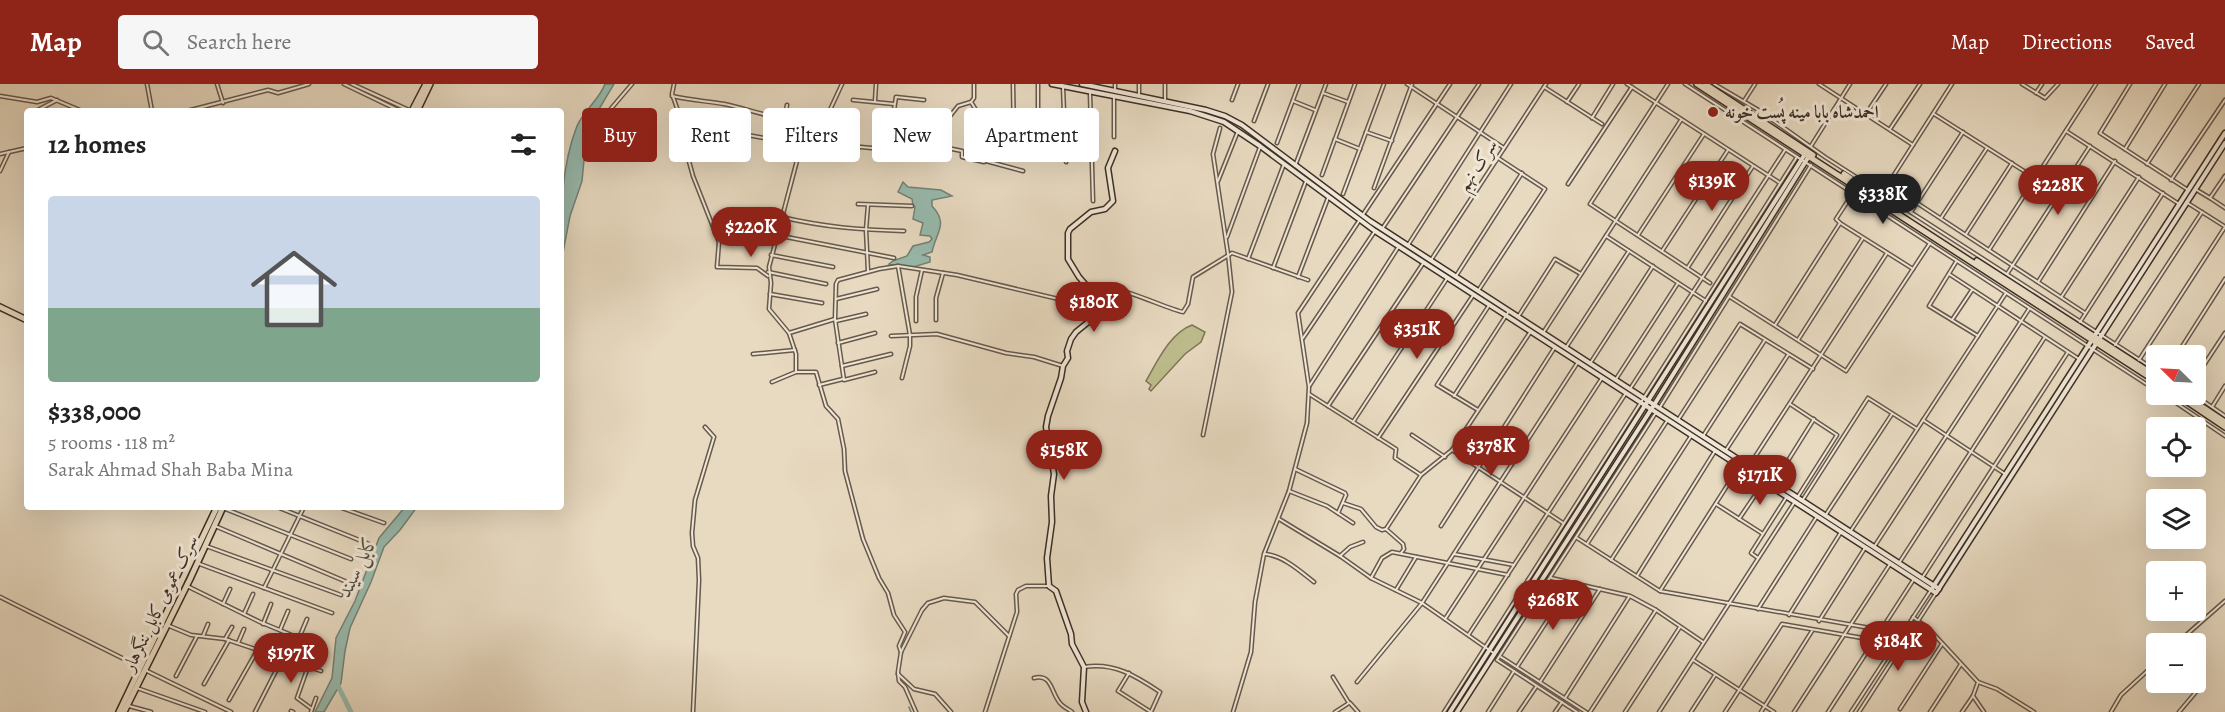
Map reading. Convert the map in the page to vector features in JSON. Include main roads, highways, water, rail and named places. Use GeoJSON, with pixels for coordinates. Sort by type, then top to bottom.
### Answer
{"type":"FeatureCollection","features":[{"type":"Feature","properties":{"kind":"highway"},"geometry":{"type":"LineString","coordinates":[[416,108],[428,84]]}},
{"type":"Feature","properties":{"kind":"highway"},"geometry":{"type":"LineString","coordinates":[[1697,84],[2096,338]]}},
{"type":"Feature","properties":{"kind":"highway"},"geometry":{"type":"LineString","coordinates":[[1705,84],[1807,155],[1881,195],[2146,373]]}},
{"type":"Feature","properties":{"kind":"highway"},"geometry":{"type":"LineString","coordinates":[[0,307],[24,319]]}},
{"type":"Feature","properties":{"kind":"highway"},"geometry":{"type":"LineString","coordinates":[[2192,405],[2225,427]]}},
{"type":"Feature","properties":{"kind":"highway"},"geometry":{"type":"LineString","coordinates":[[2200,405],[2225,422]]}},
{"type":"Feature","properties":{"kind":"highway","name":"سرک عمومی کابل ننگرهار"},"geometry":{"type":"LineString","coordinates":[[125,709],[216,510]]}},
{"type":"Feature","properties":{"kind":"highway","name":"سرک عمومی کابل ننگرهار"},"geometry":{"type":"LineString","coordinates":[[119,712],[187,586],[222,510]]}},
{"type":"Feature","properties":{"kind":"waterway"},"geometry":{"type":"LineString","coordinates":[[337,684],[351,712]]}},
{"type":"Feature","properties":{"kind":"waterway"},"geometry":{"type":"LineString","coordinates":[[909,707],[911,712]]}},
{"type":"Feature","properties":{"kind":"place","name":"احمدشاه بابا مینه پُست خونه"},"geometry":{"type":"Point","coordinates":[1713,112]}},
{"type":"Feature","properties":{"kind":"water label","name":"کابل سيند"},"geometry":{"type":"Point","coordinates":[357,566]}}]}
